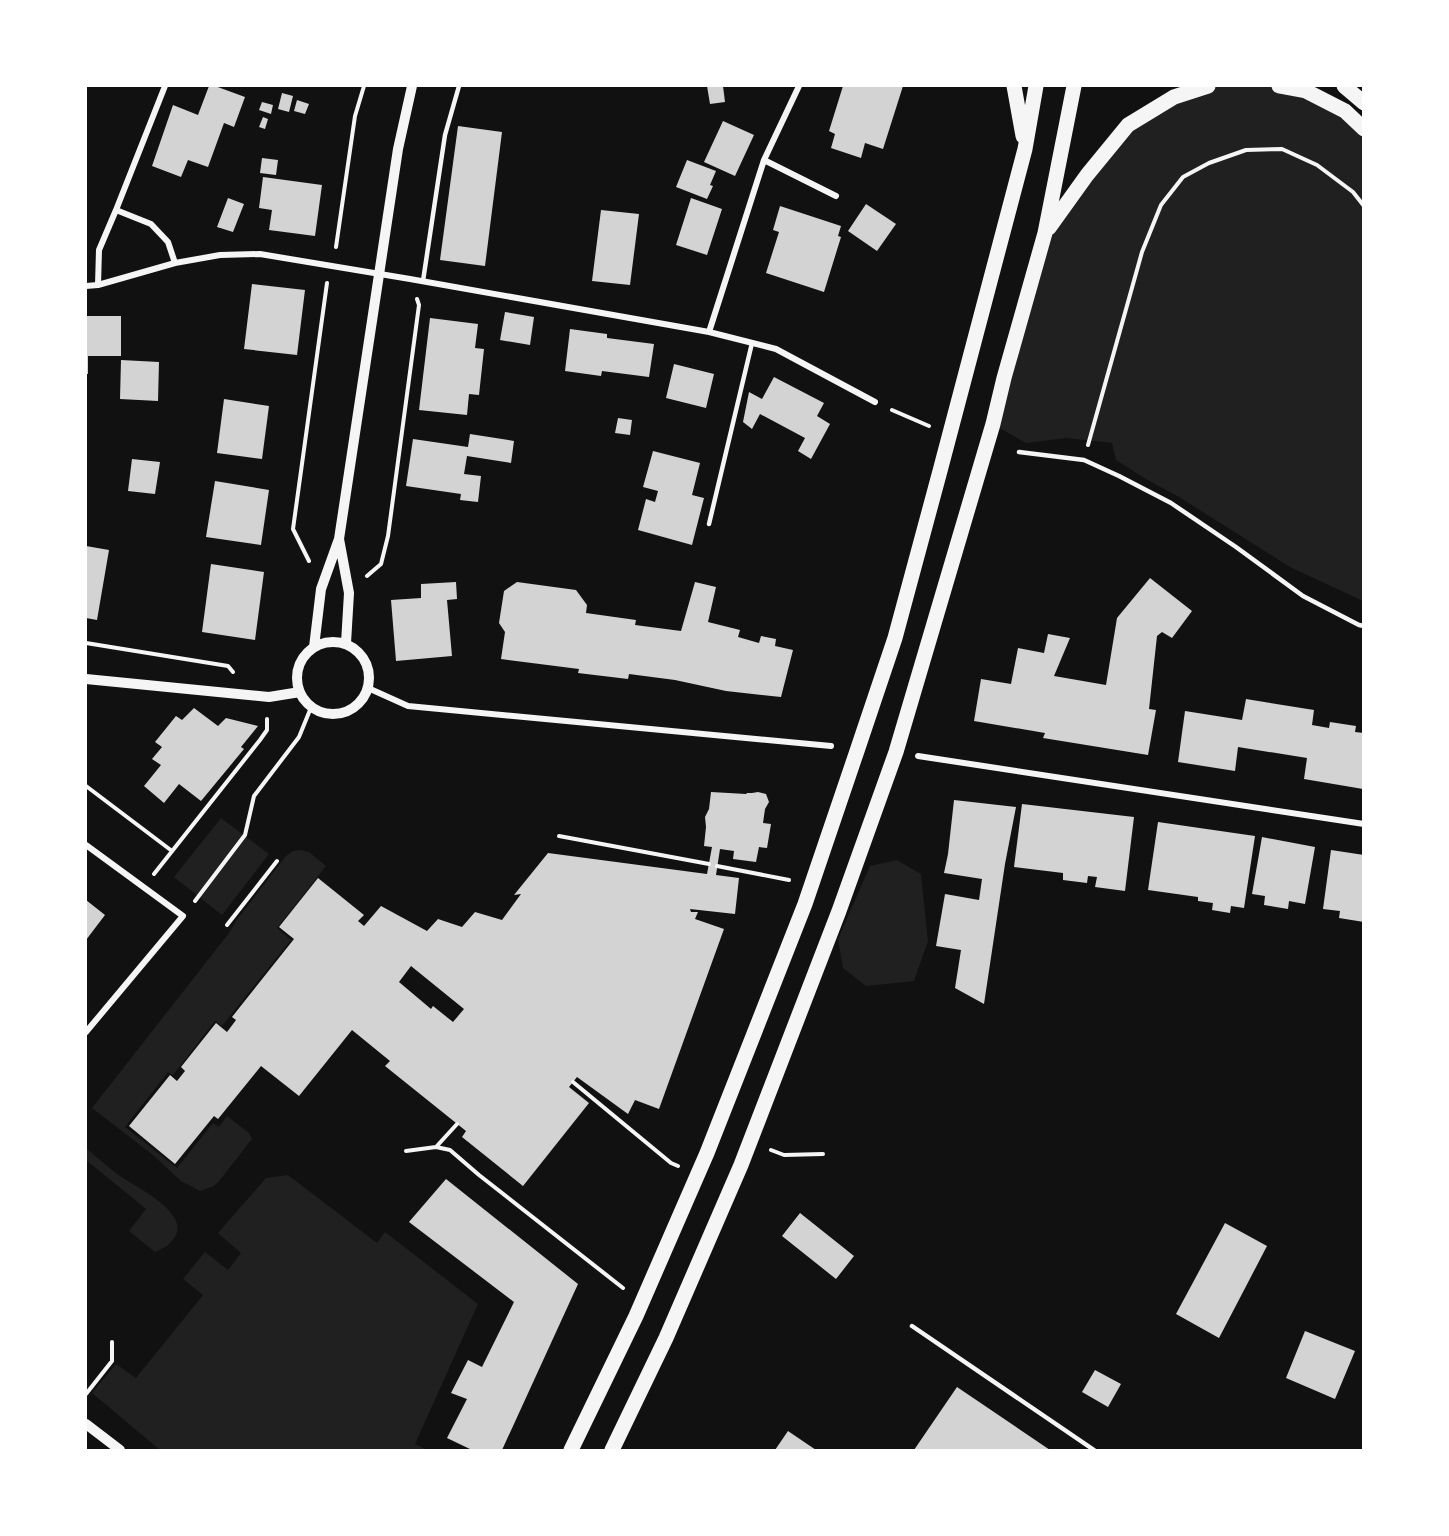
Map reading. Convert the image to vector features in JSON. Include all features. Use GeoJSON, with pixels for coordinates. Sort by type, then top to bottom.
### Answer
{"type":"FeatureCollection","features":[{"type":"Feature","properties":{"kind":"main road"},"geometry":{"type":"LineString","coordinates":[[1014,86],[1025,149]]}},
{"type":"Feature","properties":{"kind":"main road"},"geometry":{"type":"LineString","coordinates":[[571,1450],[636,1316],[702,1164],[805,904],[895,638],[1025,149],[1036,86]]}},
{"type":"Feature","properties":{"kind":"main road"},"geometry":{"type":"LineString","coordinates":[[612,1450],[666,1338],[741,1165],[896,752],[993,424],[1045,233],[1074,86]]}},
{"type":"Feature","properties":{"kind":"main road"},"geometry":{"type":"LineString","coordinates":[[1045,233],[1087,175],[1128,125],[1174,97],[1208,86]]}},
{"type":"Feature","properties":{"kind":"main road"},"geometry":{"type":"LineString","coordinates":[[1280,86],[1306,91],[1346,111],[1364,129]]}},
{"type":"Feature","properties":{"kind":"main road"},"geometry":{"type":"LineString","coordinates":[[1344,86],[1364,102]]}},
{"type":"Feature","properties":{"kind":"street"},"geometry":{"type":"LineString","coordinates":[[98,285],[99,250],[165,86]]}},
{"type":"Feature","properties":{"kind":"street"},"geometry":{"type":"LineString","coordinates":[[314,647],[321,589],[339,539],[378,273],[398,149],[412,86]]}},
{"type":"Feature","properties":{"kind":"street"},"geometry":{"type":"LineString","coordinates":[[709,332],[764,160],[799,86]]}},
{"type":"Feature","properties":{"kind":"street"},"geometry":{"type":"LineString","coordinates":[[764,160],[836,196]]}},
{"type":"Feature","properties":{"kind":"street"},"geometry":{"type":"LineString","coordinates":[[116,210],[151,224],[168,242],[175,263]]}},
{"type":"Feature","properties":{"kind":"street"},"geometry":{"type":"LineString","coordinates":[[86,286],[98,285],[175,263],[220,255],[260,254],[709,332],[776,349],[875,402]]}},
{"type":"Feature","properties":{"kind":"street"},"geometry":{"type":"LineString","coordinates":[[339,539],[349,593],[346,644]]}},
{"type":"Feature","properties":{"kind":"street"},"geometry":{"type":"LineString","coordinates":[[335,641],[346,644],[356,649],[368,666],[368,688],[363,699],[355,707],[333,714],[321,712],[304,700],[300,692],[297,672],[300,662],[314,647],[324,642],[335,641]]}},
{"type":"Feature","properties":{"kind":"street"},"geometry":{"type":"LineString","coordinates":[[86,679],[269,697],[300,692]]}},
{"type":"Feature","properties":{"kind":"street"},"geometry":{"type":"LineString","coordinates":[[368,688],[408,706],[831,746]]}},
{"type":"Feature","properties":{"kind":"street"},"geometry":{"type":"LineString","coordinates":[[918,756],[1364,824]]}},
{"type":"Feature","properties":{"kind":"street"},"geometry":{"type":"LineString","coordinates":[[86,845],[183,916],[86,1032]]}},
{"type":"Feature","properties":{"kind":"street"},"geometry":{"type":"LineString","coordinates":[[86,1424],[120,1450]]}},
{"type":"Feature","properties":{"kind":"lane"},"geometry":{"type":"LineString","coordinates":[[423,281],[445,135],[459,86]]}},
{"type":"Feature","properties":{"kind":"lane"},"geometry":{"type":"LineString","coordinates":[[709,524],[752,343]]}},
{"type":"Feature","properties":{"kind":"lane"},"geometry":{"type":"LineString","coordinates":[[1019,452],[1084,460],[1119,476],[1171,503],[1302,596],[1364,626]]}},
{"type":"Feature","properties":{"kind":"lane"},"geometry":{"type":"LineString","coordinates":[[912,1326],[1094,1450]]}},
{"type":"Feature","properties":{"kind":"path"},"geometry":{"type":"LineString","coordinates":[[312,566],[293,529],[327,280],[335,257],[355,116],[364,86]]}},
{"type":"Feature","properties":{"kind":"path"},"geometry":{"type":"LineString","coordinates":[[1084,460],[1142,252],[1161,205],[1183,177],[1209,163],[1246,150],[1282,149],[1317,165],[1353,192],[1364,206]]}},
{"type":"Feature","properties":{"kind":"path"},"geometry":{"type":"LineString","coordinates":[[381,564],[388,536],[419,305]]}},
{"type":"Feature","properties":{"kind":"path"},"geometry":{"type":"LineString","coordinates":[[875,402],[937,429]]}},
{"type":"Feature","properties":{"kind":"path"},"geometry":{"type":"LineString","coordinates":[[86,643],[228,666]]}},
{"type":"Feature","properties":{"kind":"path"},"geometry":{"type":"LineString","coordinates":[[195,901],[245,835],[254,796],[299,737],[311,706]]}},
{"type":"Feature","properties":{"kind":"path"},"geometry":{"type":"LineString","coordinates":[[154,875],[267,730],[267,719]]}},
{"type":"Feature","properties":{"kind":"path"},"geometry":{"type":"LineString","coordinates":[[86,786],[172,851]]}},
{"type":"Feature","properties":{"kind":"path"},"geometry":{"type":"LineString","coordinates":[[559,836],[709,864]]}},
{"type":"Feature","properties":{"kind":"path"},"geometry":{"type":"LineString","coordinates":[[226,925],[277,861]]}},
{"type":"Feature","properties":{"kind":"path"},"geometry":{"type":"LineString","coordinates":[[717,866],[799,882]]}},
{"type":"Feature","properties":{"kind":"path"},"geometry":{"type":"LineString","coordinates":[[573,1082],[671,1163],[682,1168]]}},
{"type":"Feature","properties":{"kind":"path"},"geometry":{"type":"LineString","coordinates":[[436,1147],[457,1124]]}},
{"type":"Feature","properties":{"kind":"path"},"geometry":{"type":"LineString","coordinates":[[406,1151],[436,1147],[450,1150],[629,1292]]}},
{"type":"Feature","properties":{"kind":"path"},"geometry":{"type":"LineString","coordinates":[[764,1148],[784,1155],[823,1154]]}},
{"type":"Feature","properties":{"kind":"path"},"geometry":{"type":"LineString","coordinates":[[86,1394],[112,1361],[112,1342]]}},
{"type":"Feature","properties":{"kind":"shaded area"},"geometry":{"type":"Polygon","coordinates":[[[1208,86],[1279,86],[1306,91],[1363,129],[1363,601],[1290,567],[1179,497],[1146,479],[1116,460],[1112,443],[1066,438],[1026,443],[993,424],[1045,233],[1128,125],[1208,86]]]}},
{"type":"Feature","properties":{"kind":"shaded area"},"geometry":{"type":"Polygon","coordinates":[[[221,818],[269,854],[222,915],[174,877],[221,818]]]}},
{"type":"Feature","properties":{"kind":"shaded area"},"geometry":{"type":"Polygon","coordinates":[[[293,851],[309,852],[326,866],[277,928],[291,940],[222,1026],[215,1021],[173,1075],[168,1072],[125,1127],[177,1168],[213,1123],[219,1127],[227,1116],[249,1133],[252,1139],[220,1180],[214,1186],[200,1191],[181,1181],[153,1155],[92,1108],[229,933],[286,856],[293,851]]]}},
{"type":"Feature","properties":{"kind":"shaded area"},"geometry":{"type":"Polygon","coordinates":[[[897,860],[921,874],[928,941],[914,981],[866,986],[843,968],[838,939],[870,866],[897,860]]]}},
{"type":"Feature","properties":{"kind":"shaded area"},"geometry":{"type":"Polygon","coordinates":[[[86,1148],[121,1176],[154,1197],[172,1214],[177,1223],[177,1233],[168,1245],[155,1252],[129,1231],[146,1209],[86,1160],[86,1148]]]}},
{"type":"Feature","properties":{"kind":"shaded area"},"geometry":{"type":"Polygon","coordinates":[[[288,1175],[377,1243],[385,1232],[478,1304],[415,1444],[427,1450],[160,1450],[92,1393],[116,1364],[136,1378],[203,1295],[183,1279],[205,1252],[228,1270],[241,1253],[218,1233],[266,1178],[288,1175]]]}},
{"type":"Feature","properties":{"kind":"building"},"geometry":{"type":"Polygon","coordinates":[[[209,86],[245,97],[234,127],[224,123],[208,167],[188,160],[181,177],[152,166],[173,105],[198,115],[209,86]]]}},
{"type":"Feature","properties":{"kind":"building"},"geometry":{"type":"Polygon","coordinates":[[[707,86],[723,86],[725,102],[710,104],[707,86]]]}},
{"type":"Feature","properties":{"kind":"building"},"geometry":{"type":"Polygon","coordinates":[[[843,86],[903,86],[883,149],[865,143],[861,158],[831,148],[835,134],[829,131],[843,86]]]}},
{"type":"Feature","properties":{"kind":"building"},"geometry":{"type":"Polygon","coordinates":[[[282,93],[293,96],[289,112],[278,109],[282,93]]]}},
{"type":"Feature","properties":{"kind":"building"},"geometry":{"type":"Polygon","coordinates":[[[297,100],[309,104],[305,114],[294,111],[297,100]]]}},
{"type":"Feature","properties":{"kind":"building"},"geometry":{"type":"Polygon","coordinates":[[[262,102],[273,105],[271,114],[259,110],[262,102]]]}},
{"type":"Feature","properties":{"kind":"building"},"geometry":{"type":"Polygon","coordinates":[[[263,117],[268,119],[265,129],[259,127],[263,117]]]}},
{"type":"Feature","properties":{"kind":"building"},"geometry":{"type":"Polygon","coordinates":[[[723,121],[754,135],[735,176],[704,162],[723,121]]]}},
{"type":"Feature","properties":{"kind":"building"},"geometry":{"type":"Polygon","coordinates":[[[458,126],[502,132],[485,266],[440,260],[458,126]]]}},
{"type":"Feature","properties":{"kind":"building"},"geometry":{"type":"Polygon","coordinates":[[[262,158],[278,160],[276,175],[260,173],[262,158]]]}},
{"type":"Feature","properties":{"kind":"building"},"geometry":{"type":"Polygon","coordinates":[[[687,160],[716,171],[707,199],[676,187],[687,160]]]}},
{"type":"Feature","properties":{"kind":"building"},"geometry":{"type":"Polygon","coordinates":[[[263,177],[322,185],[315,236],[269,230],[272,210],[259,208],[263,177]]]}},
{"type":"Feature","properties":{"kind":"building"},"geometry":{"type":"Polygon","coordinates":[[[228,198],[244,204],[233,232],[217,227],[228,198]]]}},
{"type":"Feature","properties":{"kind":"building"},"geometry":{"type":"Polygon","coordinates":[[[691,198],[722,209],[707,255],[676,245],[691,198]]]}},
{"type":"Feature","properties":{"kind":"building"},"geometry":{"type":"Polygon","coordinates":[[[866,204],[896,224],[877,251],[848,231],[866,204]]]}},
{"type":"Feature","properties":{"kind":"building"},"geometry":{"type":"Polygon","coordinates":[[[780,206],[841,226],[838,236],[841,237],[824,292],[766,273],[779,232],[773,230],[780,206]]]}},
{"type":"Feature","properties":{"kind":"building"},"geometry":{"type":"Polygon","coordinates":[[[601,210],[639,214],[630,285],[592,281],[601,210]]]}},
{"type":"Feature","properties":{"kind":"building"},"geometry":{"type":"Polygon","coordinates":[[[252,284],[305,290],[297,355],[244,349],[252,284]]]}},
{"type":"Feature","properties":{"kind":"building"},"geometry":{"type":"Polygon","coordinates":[[[505,312],[534,317],[530,345],[500,340],[505,312]]]}},
{"type":"Feature","properties":{"kind":"building"},"geometry":{"type":"Polygon","coordinates":[[[86,316],[121,316],[121,356],[88,356],[88,374],[86,374],[86,316]]]}},
{"type":"Feature","properties":{"kind":"building"},"geometry":{"type":"Polygon","coordinates":[[[430,318],[478,324],[475,348],[484,349],[479,395],[469,394],[467,415],[419,410],[430,318]]]}},
{"type":"Feature","properties":{"kind":"building"},"geometry":{"type":"Polygon","coordinates":[[[570,329],[607,334],[607,338],[654,344],[649,377],[602,371],[601,376],[565,371],[570,329]]]}},
{"type":"Feature","properties":{"kind":"building"},"geometry":{"type":"Polygon","coordinates":[[[121,360],[159,362],[158,401],[120,399],[121,360]]]}},
{"type":"Feature","properties":{"kind":"building"},"geometry":{"type":"Polygon","coordinates":[[[674,364],[714,374],[706,408],[666,398],[674,364]]]}},
{"type":"Feature","properties":{"kind":"building"},"geometry":{"type":"Polygon","coordinates":[[[774,377],[824,403],[817,416],[830,424],[811,459],[798,451],[805,438],[760,414],[752,429],[743,422],[749,392],[762,399],[774,377]]]}},
{"type":"Feature","properties":{"kind":"building"},"geometry":{"type":"Polygon","coordinates":[[[224,399],[269,406],[262,459],[217,453],[224,399]]]}},
{"type":"Feature","properties":{"kind":"building"},"geometry":{"type":"Polygon","coordinates":[[[618,418],[632,420],[630,435],[615,433],[618,418]]]}},
{"type":"Feature","properties":{"kind":"building"},"geometry":{"type":"Polygon","coordinates":[[[470,434],[514,441],[511,463],[467,456],[464,474],[481,476],[478,502],[460,500],[461,494],[406,486],[413,439],[468,447],[470,434]]]}},
{"type":"Feature","properties":{"kind":"building"},"geometry":{"type":"Polygon","coordinates":[[[653,451],[700,463],[692,495],[704,498],[692,545],[638,530],[646,499],[655,502],[658,491],[643,487],[653,451]]]}},
{"type":"Feature","properties":{"kind":"building"},"geometry":{"type":"Polygon","coordinates":[[[132,459],[160,462],[155,494],[128,491],[132,459]]]}},
{"type":"Feature","properties":{"kind":"building"},"geometry":{"type":"Polygon","coordinates":[[[215,481],[269,490],[261,545],[206,537],[215,481]]]}},
{"type":"Feature","properties":{"kind":"building"},"geometry":{"type":"Polygon","coordinates":[[[86,546],[109,550],[97,620],[86,618],[86,546]]]}},
{"type":"Feature","properties":{"kind":"building"},"geometry":{"type":"Polygon","coordinates":[[[211,564],[264,572],[255,640],[202,632],[211,564]]]}},
{"type":"Feature","properties":{"kind":"building"},"geometry":{"type":"Polygon","coordinates":[[[1150,578],[1192,611],[1172,638],[1162,632],[1157,636],[1149,709],[1156,710],[1148,755],[1043,738],[1045,733],[974,721],[981,679],[1011,684],[1018,648],[1044,653],[1048,634],[1070,638],[1054,676],[1106,685],[1117,618],[1150,578]]]}},
{"type":"Feature","properties":{"kind":"building"},"geometry":{"type":"Polygon","coordinates":[[[456,582],[457,599],[447,600],[452,656],[396,661],[391,600],[421,598],[421,584],[456,582]]]}},
{"type":"Feature","properties":{"kind":"building"},"geometry":{"type":"Polygon","coordinates":[[[517,582],[576,590],[587,605],[586,613],[636,620],[635,625],[681,631],[695,582],[716,587],[708,622],[740,630],[738,637],[759,643],[761,636],[776,639],[775,646],[793,650],[781,697],[726,691],[675,680],[629,674],[628,679],[578,673],[579,669],[501,659],[505,632],[499,623],[504,591],[517,582]]]}},
{"type":"Feature","properties":{"kind":"building"},"geometry":{"type":"Polygon","coordinates":[[[1246,699],[1314,710],[1312,725],[1329,728],[1330,722],[1356,726],[1355,732],[1364,733],[1363,789],[1304,779],[1307,758],[1238,747],[1235,771],[1178,762],[1185,711],[1242,720],[1246,699]]]}},
{"type":"Feature","properties":{"kind":"building"},"geometry":{"type":"Polygon","coordinates":[[[194,708],[218,726],[226,718],[258,726],[241,747],[244,749],[201,801],[179,784],[164,803],[144,786],[161,765],[152,759],[162,747],[155,742],[176,716],[182,720],[194,708]]]}},
{"type":"Feature","properties":{"kind":"building"},"geometry":{"type":"Polygon","coordinates":[[[711,792],[766,794],[769,802],[765,809],[763,823],[771,824],[767,848],[759,847],[756,862],[733,859],[734,851],[720,849],[716,875],[739,878],[735,914],[690,909],[691,912],[698,912],[695,919],[724,929],[659,1109],[635,1100],[628,1114],[577,1077],[569,1087],[589,1103],[523,1186],[462,1137],[466,1131],[385,1066],[390,1061],[352,1030],[299,1096],[261,1066],[218,1119],[214,1116],[175,1164],[129,1126],[170,1075],[177,1081],[185,1071],[181,1067],[216,1023],[227,1032],[236,1020],[232,1017],[294,939],[279,927],[318,878],[364,915],[358,921],[364,926],[381,906],[427,931],[438,919],[462,927],[475,912],[502,920],[521,894],[514,895],[548,853],[707,874],[712,847],[704,846],[705,817],[709,809],[711,792]],[[411,966],[399,982],[431,1009],[433,1006],[453,1022],[464,1009],[411,966]]]}},
{"type":"Feature","properties":{"kind":"building"},"geometry":{"type":"Polygon","coordinates":[[[954,800],[1016,807],[984,1004],[955,988],[961,950],[936,946],[945,894],[979,900],[982,879],[944,873],[954,800]]]}},
{"type":"Feature","properties":{"kind":"building"},"geometry":{"type":"Polygon","coordinates":[[[1022,804],[1134,817],[1125,891],[1095,887],[1097,877],[1088,876],[1087,883],[1063,880],[1063,873],[1014,867],[1022,804]]]}},
{"type":"Feature","properties":{"kind":"building"},"geometry":{"type":"Polygon","coordinates":[[[1158,822],[1255,836],[1244,908],[1231,906],[1230,913],[1212,910],[1213,903],[1198,901],[1198,897],[1148,890],[1158,822]]]}},
{"type":"Feature","properties":{"kind":"building"},"geometry":{"type":"Polygon","coordinates":[[[1262,837],[1315,847],[1305,904],[1289,901],[1288,909],[1264,905],[1265,896],[1252,894],[1262,837]]]}},
{"type":"Feature","properties":{"kind":"building"},"geometry":{"type":"Polygon","coordinates":[[[1331,850],[1364,855],[1364,922],[1339,918],[1340,911],[1323,909],[1331,850]]]}},
{"type":"Feature","properties":{"kind":"building"},"geometry":{"type":"Polygon","coordinates":[[[86,900],[105,915],[86,940],[86,900]]]}},
{"type":"Feature","properties":{"kind":"building"},"geometry":{"type":"Polygon","coordinates":[[[446,1179],[578,1284],[502,1450],[472,1450],[447,1438],[467,1399],[451,1393],[468,1360],[482,1367],[514,1302],[409,1222],[446,1179]]]}},
{"type":"Feature","properties":{"kind":"building"},"geometry":{"type":"Polygon","coordinates":[[[800,1213],[854,1256],[836,1279],[782,1236],[800,1213]]]}},
{"type":"Feature","properties":{"kind":"building"},"geometry":{"type":"Polygon","coordinates":[[[1225,1223],[1267,1246],[1219,1338],[1176,1314],[1225,1223]]]}},
{"type":"Feature","properties":{"kind":"building"},"geometry":{"type":"Polygon","coordinates":[[[1305,1331],[1355,1351],[1335,1399],[1286,1378],[1305,1331]]]}},
{"type":"Feature","properties":{"kind":"building"},"geometry":{"type":"Polygon","coordinates":[[[1095,1370],[1121,1384],[1108,1407],[1082,1392],[1095,1370]]]}},
{"type":"Feature","properties":{"kind":"building"},"geometry":{"type":"Polygon","coordinates":[[[957,1387],[1050,1450],[914,1450],[957,1387]]]}},
{"type":"Feature","properties":{"kind":"building"},"geometry":{"type":"Polygon","coordinates":[[[788,1431],[816,1450],[775,1450],[788,1431]]]}}]}
